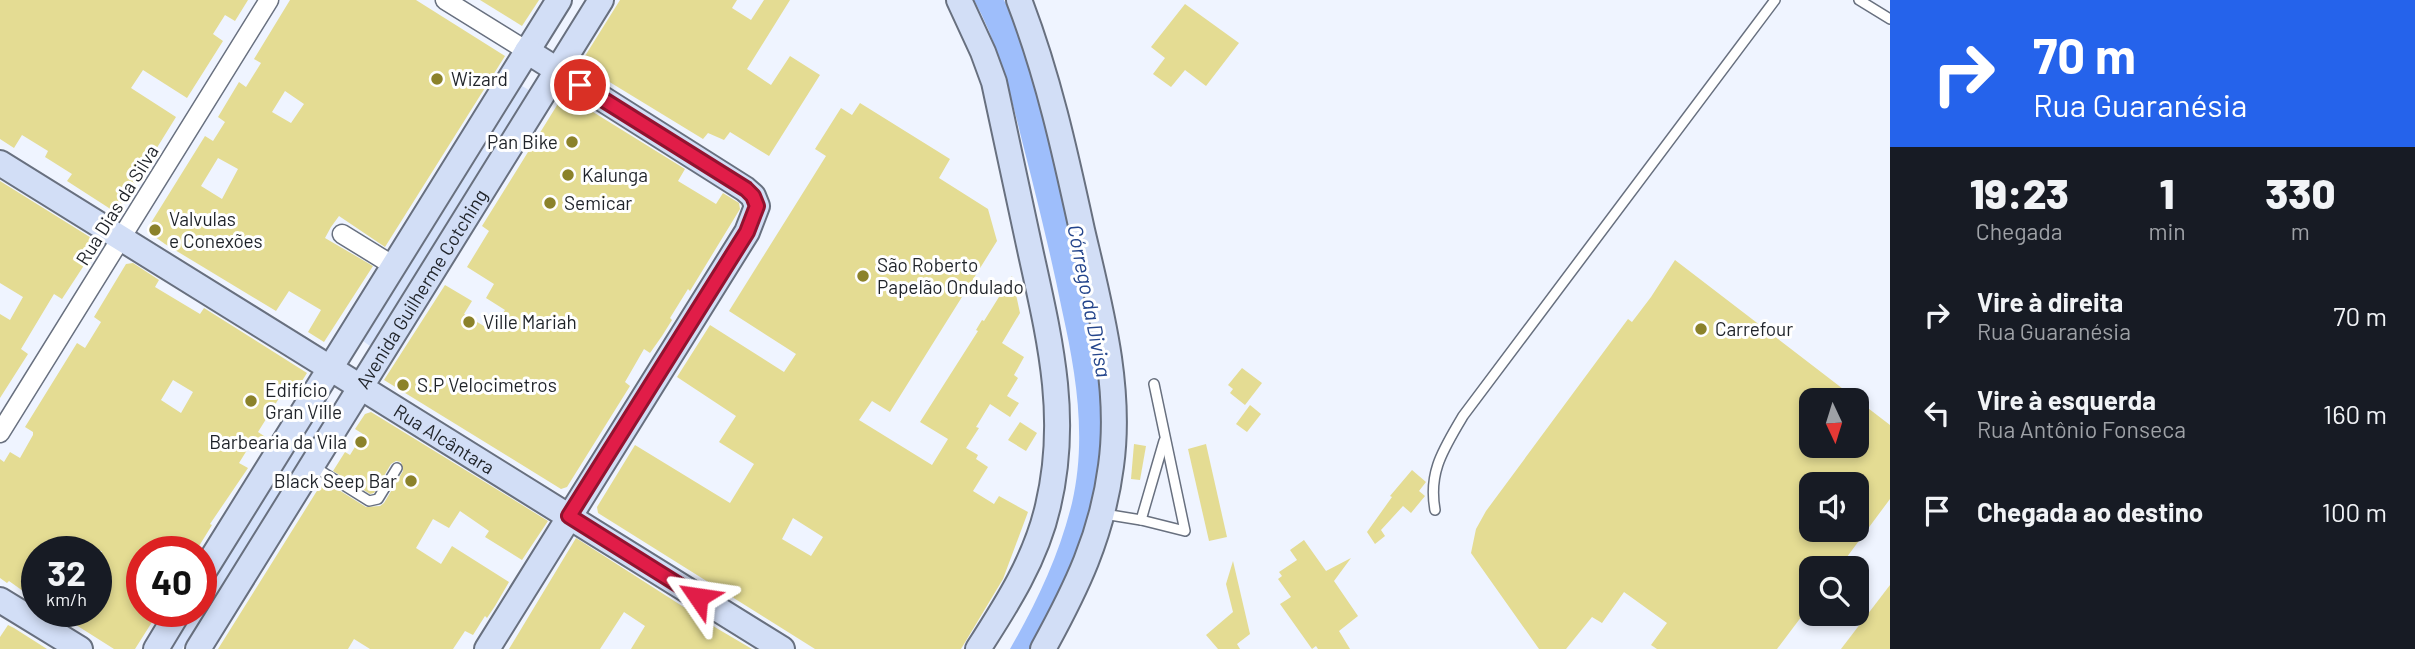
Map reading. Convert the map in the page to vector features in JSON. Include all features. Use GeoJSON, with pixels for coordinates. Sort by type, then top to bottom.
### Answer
{"type":"FeatureCollection","features":[{"type":"Feature","properties":{"kind":"main road","name":"Avenida Guilherme Cotching"},"geometry":{"type":"LineString","coordinates":[[217,550],[559,0]]}},
{"type":"Feature","properties":{"kind":"main road","name":"Avenida Guilherme Cotching"},"geometry":{"type":"LineString","coordinates":[[198,649],[601,0]]}},
{"type":"Feature","properties":{"kind":"main road"},"geometry":{"type":"LineString","coordinates":[[959,0],[994,82],[1048,323],[1058,407],[1053,480],[1048,508],[1021,580],[978,649]]}},
{"type":"Feature","properties":{"kind":"main road"},"geometry":{"type":"LineString","coordinates":[[1019,0],[1038,48],[1105,332],[1113,421],[1112,465],[1102,514],[1086,566],[1043,649]]}},
{"type":"Feature","properties":{"kind":"main road"},"geometry":{"type":"LineString","coordinates":[[487,649],[747,232],[757,206],[746,189],[527,51]]}},
{"type":"Feature","properties":{"kind":"main road","name":"Rua Alcântara"},"geometry":{"type":"LineString","coordinates":[[0,163],[782,649]]}},
{"type":"Feature","properties":{"kind":"main road"},"geometry":{"type":"LineString","coordinates":[[0,600],[80,649]]}},
{"type":"Feature","properties":{"kind":"main road"},"geometry":{"type":"LineString","coordinates":[[156,649],[169,627]]}},
{"type":"Feature","properties":{"kind":"street","name":"Rua Dias da Silva"},"geometry":{"type":"LineString","coordinates":[[0,433],[269,0]]}},
{"type":"Feature","properties":{"kind":"street"},"geometry":{"type":"LineString","coordinates":[[445,0],[527,51]]}},
{"type":"Feature","properties":{"kind":"street"},"geometry":{"type":"LineString","coordinates":[[341,236],[394,266]]}},
{"type":"Feature","properties":{"kind":"lane"},"geometry":{"type":"LineString","coordinates":[[1435,510],[1432,491],[1437,464],[1463,416],[1775,0]]}},
{"type":"Feature","properties":{"kind":"lane"},"geometry":{"type":"LineString","coordinates":[[1858,0],[1890,19]]}},
{"type":"Feature","properties":{"kind":"lane"},"geometry":{"type":"LineString","coordinates":[[1102,514],[1185,531],[1154,384]]}},
{"type":"Feature","properties":{"kind":"lane"},"geometry":{"type":"LineString","coordinates":[[1141,520],[1165,439]]}},
{"type":"Feature","properties":{"kind":"lane"},"geometry":{"type":"LineString","coordinates":[[312,465],[369,501],[378,499],[397,468]]}},
{"type":"Feature","properties":{"kind":"shaded area"},"geometry":{"type":"Polygon","coordinates":[[[522,86],[529,90],[370,346],[363,341],[522,86]]]}},
{"type":"Feature","properties":{"kind":"shaded area"},"geometry":{"type":"Polygon","coordinates":[[[326,400],[334,405],[217,593],[217,575],[326,400]]]}},
{"type":"Feature","properties":{"kind":"shaded area"},"geometry":{"type":"Polygon","coordinates":[[[185,627],[196,627],[182,649],[171,649],[185,627]]]}},
{"type":"Feature","properties":{"kind":"water","name":"Córrego da Divisa"},"geometry":{"type":"Polygon","coordinates":[[[974,0],[1004,0],[1019,31],[1042,104],[1100,338],[1104,486],[1038,649],[1010,649],[1046,578],[1067,523],[1079,454],[1078,406],[1059,293],[1014,108],[993,42],[974,0]]]}},
{"type":"Feature","properties":{"kind":"building"},"geometry":{"type":"Polygon","coordinates":[[[0,0],[248,0],[235,21],[225,15],[213,34],[223,41],[187,98],[143,70],[131,88],[176,117],[119,209],[112,210],[67,181],[72,174],[45,157],[48,151],[22,135],[14,148],[0,139],[0,0]]]}},
{"type":"Feature","properties":{"kind":"building"},"geometry":{"type":"Polygon","coordinates":[[[290,0],[416,0],[505,56],[385,247],[339,216],[331,227],[325,238],[373,266],[324,342],[308,332],[321,310],[289,291],[276,311],[165,244],[151,234],[149,226],[205,136],[213,141],[225,122],[218,117],[239,82],[246,87],[261,63],[254,59],[290,0]],[[285,91],[272,112],[291,123],[304,104],[285,91]],[[218,158],[201,186],[222,199],[238,169],[218,158]]]}},
{"type":"Feature","properties":{"kind":"building"},"geometry":{"type":"Polygon","coordinates":[[[480,0],[539,0],[522,26],[480,0]]]}},
{"type":"Feature","properties":{"kind":"building"},"geometry":{"type":"Polygon","coordinates":[[[620,0],[737,0],[732,8],[751,20],[764,0],[790,0],[747,69],[771,85],[790,56],[820,75],[769,156],[730,132],[724,140],[708,133],[703,139],[580,64],[620,0]]]}},
{"type":"Feature","properties":{"kind":"building"},"geometry":{"type":"Polygon","coordinates":[[[1185,4],[1239,43],[1206,86],[1185,70],[1171,87],[1153,74],[1165,58],[1151,47],[1185,4]]]}},
{"type":"Feature","properties":{"kind":"building"},"geometry":{"type":"Polygon","coordinates":[[[564,94],[685,169],[678,181],[716,204],[723,193],[739,203],[740,209],[690,291],[688,289],[670,318],[672,320],[662,336],[650,353],[644,349],[625,382],[630,386],[567,487],[561,489],[384,380],[445,285],[472,301],[464,314],[492,331],[505,310],[486,298],[494,284],[467,267],[489,231],[482,226],[564,94]]]}},
{"type":"Feature","properties":{"kind":"building"},"geometry":{"type":"Polygon","coordinates":[[[860,103],[950,159],[939,178],[988,209],[997,241],[890,412],[872,401],[859,420],[932,465],[948,439],[920,422],[1012,276],[1020,313],[1002,343],[1024,357],[1014,375],[1018,378],[1007,396],[1019,403],[1010,417],[990,404],[966,448],[978,455],[976,459],[988,467],[973,491],[994,504],[999,496],[1028,512],[1003,579],[961,649],[815,649],[598,513],[597,507],[635,445],[730,503],[754,464],[719,442],[736,416],[677,377],[710,325],[784,372],[796,354],[729,311],[826,156],[815,149],[841,108],[852,115],[860,103]],[[793,518],[782,539],[811,556],[823,537],[793,518]]]}},
{"type":"Feature","properties":{"kind":"building"},"geometry":{"type":"Polygon","coordinates":[[[0,181],[93,239],[96,247],[62,299],[54,294],[21,349],[28,354],[0,398],[0,314],[10,320],[23,297],[0,283],[0,181]]]}},
{"type":"Feature","properties":{"kind":"building"},"geometry":{"type":"Polygon","coordinates":[[[1675,260],[1842,388],[1799,388],[1799,458],[1869,458],[1869,409],[1890,425],[1890,499],[1869,527],[1869,472],[1799,472],[1799,542],[1858,542],[1848,556],[1799,556],[1799,620],[1777,649],[1657,649],[1651,645],[1667,623],[1624,592],[1602,623],[1592,617],[1566,649],[1539,649],[1471,553],[1476,529],[1486,511],[1628,319],[1632,322],[1675,260]]]}},
{"type":"Feature","properties":{"kind":"building"},"geometry":{"type":"Polygon","coordinates":[[[133,263],[159,280],[155,287],[200,314],[204,308],[307,373],[295,392],[286,387],[258,432],[267,438],[261,447],[252,442],[239,463],[248,468],[210,524],[212,525],[205,536],[126,536],[126,627],[149,627],[135,649],[114,649],[79,627],[112,627],[112,536],[21,536],[21,590],[0,578],[0,459],[4,462],[10,452],[20,458],[33,435],[33,432],[25,427],[77,343],[85,348],[101,322],[94,317],[126,264],[133,263]],[[173,380],[161,400],[181,413],[193,392],[173,380]]]}},
{"type":"Feature","properties":{"kind":"building"},"geometry":{"type":"Polygon","coordinates":[[[1242,368],[1262,383],[1245,405],[1230,393],[1233,389],[1228,385],[1242,368]]]}},
{"type":"Feature","properties":{"kind":"building"},"geometry":{"type":"Polygon","coordinates":[[[1250,405],[1261,414],[1247,432],[1236,424],[1250,405]]]}},
{"type":"Feature","properties":{"kind":"building"},"geometry":{"type":"Polygon","coordinates":[[[371,412],[548,521],[522,560],[485,537],[489,531],[460,511],[449,528],[433,519],[416,548],[441,564],[452,546],[509,582],[495,606],[473,635],[465,631],[453,649],[370,649],[354,639],[348,649],[218,649],[320,486],[323,487],[326,482],[366,507],[384,503],[403,471],[401,462],[391,464],[374,493],[370,494],[333,471],[345,452],[350,455],[363,434],[355,429],[365,414],[371,412]]]}},
{"type":"Feature","properties":{"kind":"building"},"geometry":{"type":"Polygon","coordinates":[[[1020,422],[1037,433],[1026,451],[1008,440],[1020,422]]]}},
{"type":"Feature","properties":{"kind":"building"},"geometry":{"type":"Polygon","coordinates":[[[1134,444],[1146,446],[1140,480],[1131,479],[1134,444]]]}},
{"type":"Feature","properties":{"kind":"building"},"geometry":{"type":"Polygon","coordinates":[[[1206,444],[1227,537],[1209,541],[1188,449],[1206,444]]]}},
{"type":"Feature","properties":{"kind":"building"},"geometry":{"type":"Polygon","coordinates":[[[1412,470],[1426,482],[1419,491],[1425,496],[1411,513],[1403,506],[1381,530],[1385,536],[1375,544],[1367,532],[1392,497],[1390,496],[1412,470]]]}},
{"type":"Feature","properties":{"kind":"building"},"geometry":{"type":"Polygon","coordinates":[[[576,538],[752,649],[631,649],[645,626],[624,612],[600,649],[509,649],[576,538]]]}},
{"type":"Feature","properties":{"kind":"building"},"geometry":{"type":"Polygon","coordinates":[[[1304,540],[1326,571],[1351,558],[1334,581],[1358,616],[1339,631],[1350,649],[1318,649],[1316,646],[1312,649],[1280,604],[1291,597],[1278,579],[1282,576],[1279,572],[1297,560],[1290,550],[1304,540]]]}},
{"type":"Feature","properties":{"kind":"building"},"geometry":{"type":"Polygon","coordinates":[[[1233,561],[1250,634],[1237,644],[1240,649],[1218,649],[1206,635],[1233,612],[1226,584],[1233,561]]]}},
{"type":"Feature","properties":{"kind":"building"},"geometry":{"type":"Polygon","coordinates":[[[1890,585],[1890,649],[1841,649],[1859,626],[1869,626],[1869,612],[1890,585]]]}},
{"type":"Feature","properties":{"kind":"building"},"geometry":{"type":"Polygon","coordinates":[[[8,625],[47,649],[0,649],[0,637],[8,625]]]}},
{"type":"Feature","properties":{"kind":"place","name":"Wizard"},"geometry":{"type":"Point","coordinates":[437,79]}},
{"type":"Feature","properties":{"kind":"place","name":"Pan Bike"},"geometry":{"type":"Point","coordinates":[572,142]}},
{"type":"Feature","properties":{"kind":"place","name":"Kalunga"},"geometry":{"type":"Point","coordinates":[568,175]}},
{"type":"Feature","properties":{"kind":"place","name":"Semicar"},"geometry":{"type":"Point","coordinates":[550,203]}},
{"type":"Feature","properties":{"kind":"place","name":"Valvulas e Conexões"},"geometry":{"type":"Point","coordinates":[155,230]}},
{"type":"Feature","properties":{"kind":"place","name":"São Roberto Papelão Ondulado"},"geometry":{"type":"Point","coordinates":[863,276]}},
{"type":"Feature","properties":{"kind":"place","name":"Ville Mariah"},"geometry":{"type":"Point","coordinates":[469,322]}},
{"type":"Feature","properties":{"kind":"place","name":"Carrefour"},"geometry":{"type":"Point","coordinates":[1701,329]}},
{"type":"Feature","properties":{"kind":"place","name":"S.P Velocimetros"},"geometry":{"type":"Point","coordinates":[403,385]}},
{"type":"Feature","properties":{"kind":"place","name":"Edifício Gran Ville"},"geometry":{"type":"Point","coordinates":[251,401]}},
{"type":"Feature","properties":{"kind":"place","name":"Barbearia da Vila"},"geometry":{"type":"Point","coordinates":[361,442]}},
{"type":"Feature","properties":{"kind":"place","name":"Black Seep Bar"},"geometry":{"type":"Point","coordinates":[411,481]}},
{"type":"Feature","properties":{"kind":"route"},"geometry":{"type":"LineString","coordinates":[[580,85],[746,189],[757,206],[747,232],[569,516],[698,597]]}}]}
